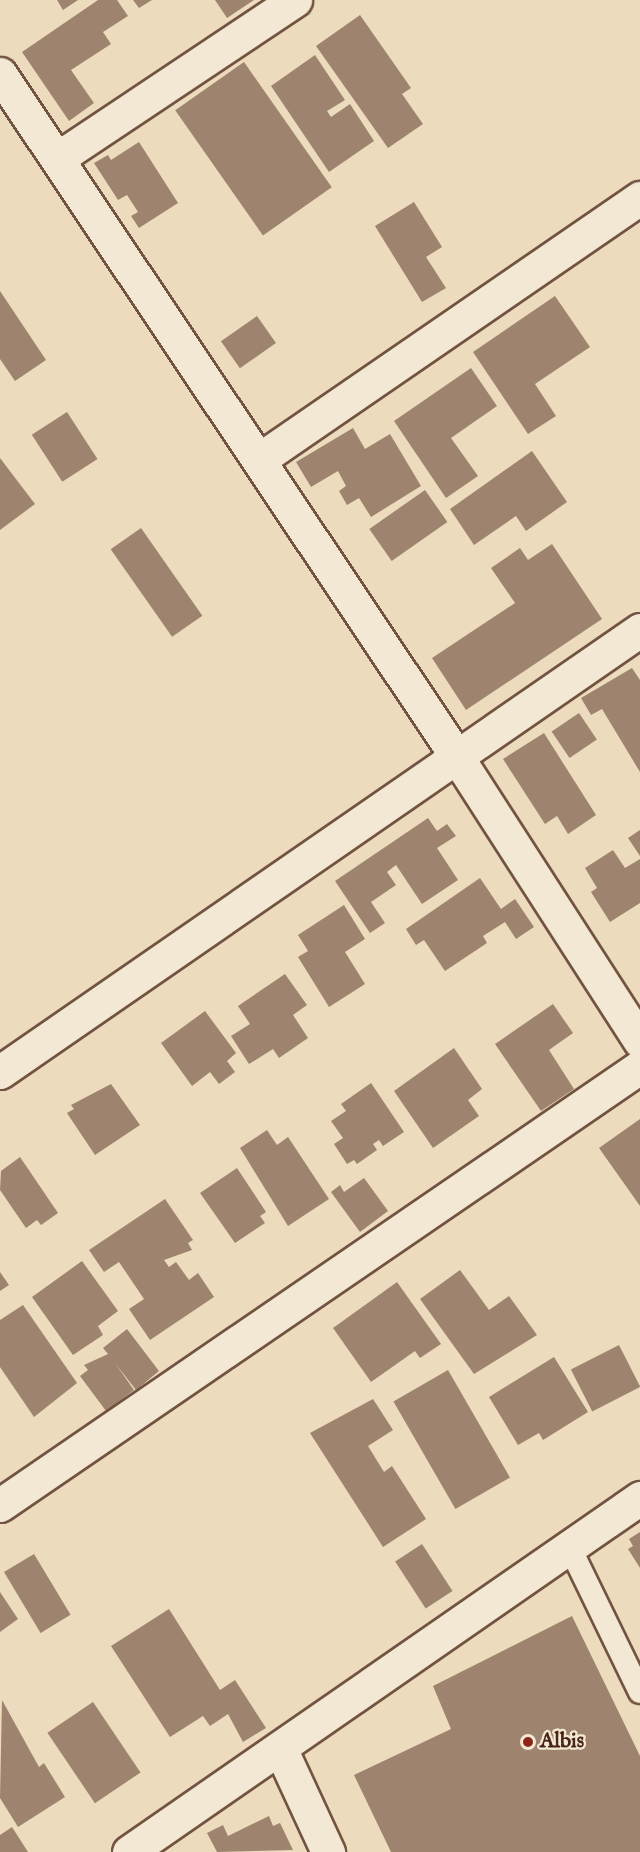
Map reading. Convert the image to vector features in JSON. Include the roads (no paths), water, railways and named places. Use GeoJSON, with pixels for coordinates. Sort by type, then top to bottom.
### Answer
{"type":"FeatureCollection","features":[{"type":"Feature","properties":{"kind":"street"},"geometry":{"type":"LineString","coordinates":[[58,158],[295,0]]}},
{"type":"Feature","properties":{"kind":"street"},"geometry":{"type":"LineString","coordinates":[[0,74],[260,459],[457,757],[640,1041]]}},
{"type":"Feature","properties":{"kind":"street"},"geometry":{"type":"LineString","coordinates":[[260,459],[640,198]]}},
{"type":"Feature","properties":{"kind":"street"},"geometry":{"type":"LineString","coordinates":[[0,1072],[640,630]]}},
{"type":"Feature","properties":{"kind":"street"},"geometry":{"type":"LineString","coordinates":[[0,1505],[640,1067]]}},
{"type":"Feature","properties":{"kind":"street"},"geometry":{"type":"LineString","coordinates":[[129,1852],[640,1498]]}},
{"type":"Feature","properties":{"kind":"street"},"geometry":{"type":"LineString","coordinates":[[280,1748],[328,1852]]}},
{"type":"Feature","properties":{"kind":"lane"},"geometry":{"type":"LineString","coordinates":[[570,1548],[640,1692]]}},
{"type":"Feature","properties":{"kind":"place","name":"Albis"},"geometry":{"type":"Point","coordinates":[528,1742]}}]}
